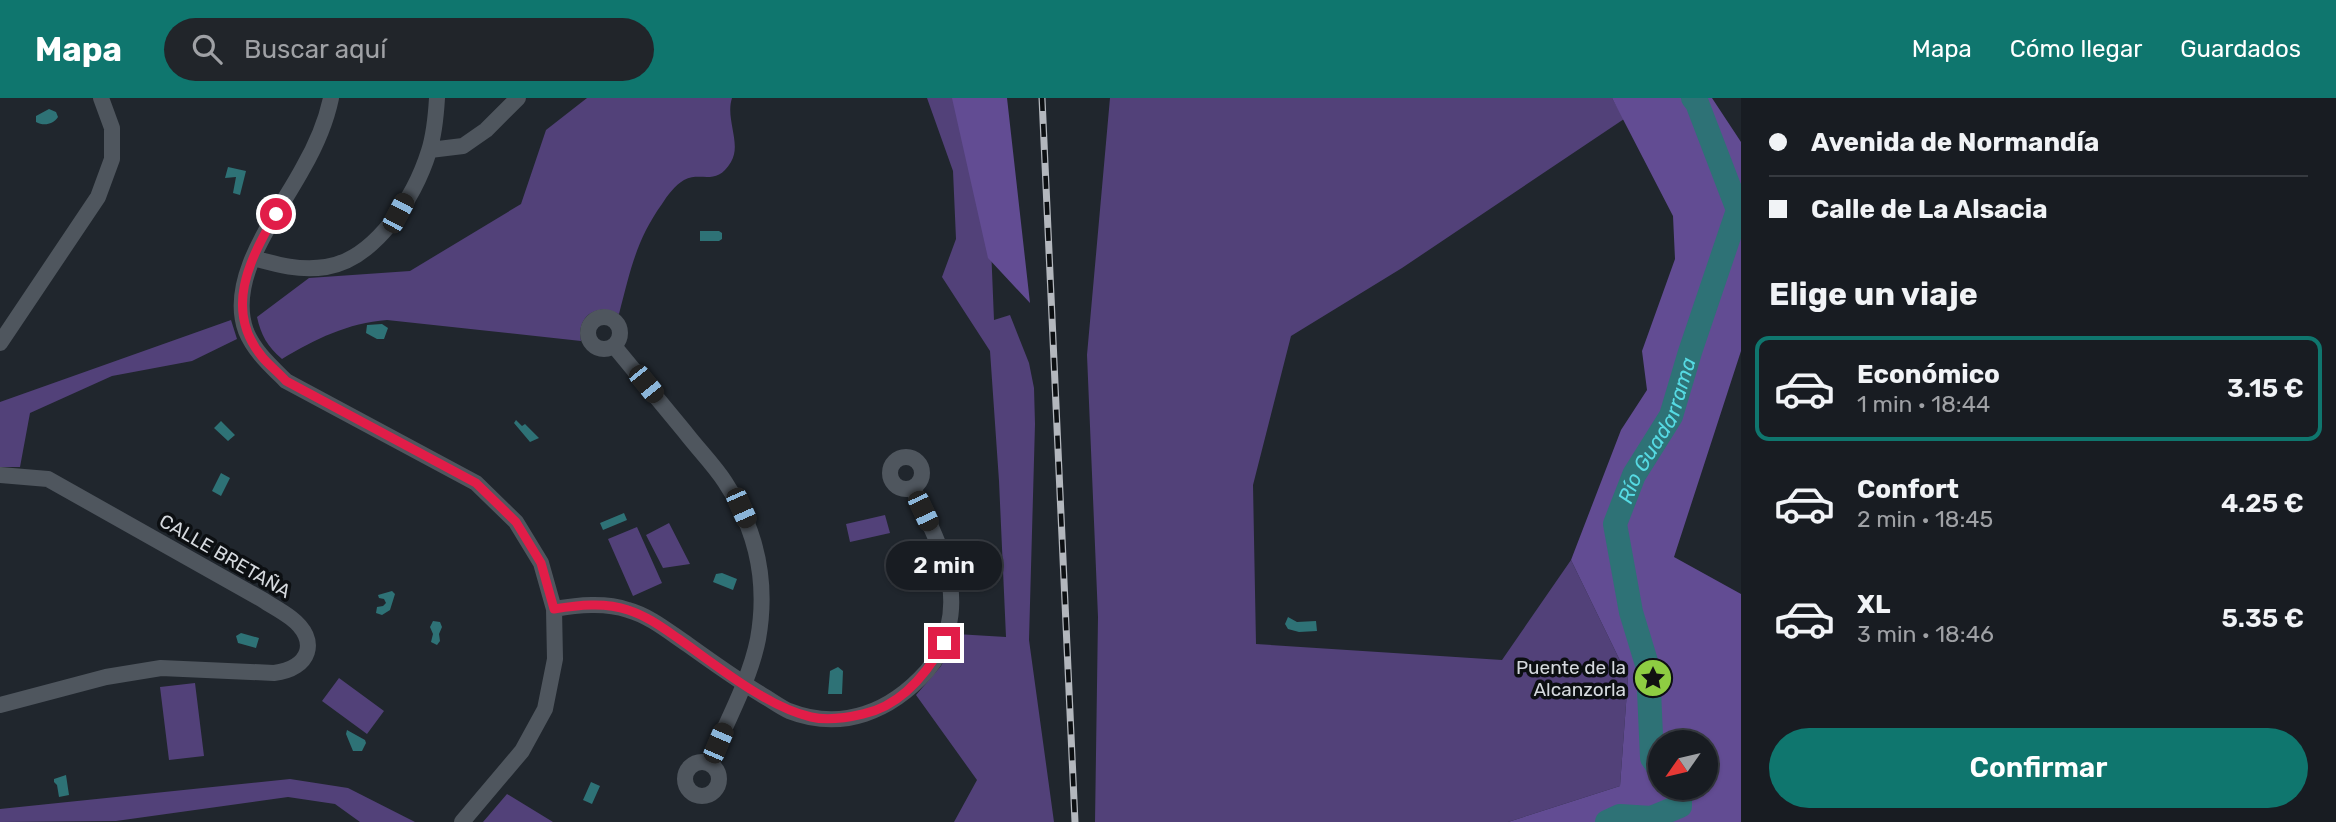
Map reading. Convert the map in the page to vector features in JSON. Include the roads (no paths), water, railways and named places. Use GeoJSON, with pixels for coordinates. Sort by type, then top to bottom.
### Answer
{"type":"FeatureCollection","features":[{"type":"Feature","properties":{"kind":"street"},"geometry":{"type":"LineString","coordinates":[[0,343],[98,197],[112,159],[113,128],[101,98]]}},
{"type":"Feature","properties":{"kind":"street"},"geometry":{"type":"LineString","coordinates":[[331,98],[320,133],[304,167],[253,258],[240,302],[246,331],[262,358],[286,381],[476,483],[516,522],[541,563],[554,609],[555,659],[545,709],[522,751],[463,822]]}},
{"type":"Feature","properties":{"kind":"street"},"geometry":{"type":"LineString","coordinates":[[253,258],[291,269],[328,267],[356,256],[380,236],[398,213],[421,172],[430,150],[437,98]]}},
{"type":"Feature","properties":{"kind":"street"},"geometry":{"type":"LineString","coordinates":[[430,150],[463,146],[486,130],[517,98]]}},
{"type":"Feature","properties":{"kind":"street"},"geometry":{"type":"LineString","coordinates":[[614,346],[724,480],[741,508],[753,536],[760,566],[762,603],[757,641],[743,683],[709,763]]}},
{"type":"Feature","properties":{"kind":"street","name":"CALLE BRETAÑA"},"geometry":{"type":"LineString","coordinates":[[0,475],[48,479],[263,600],[293,619],[304,634],[307,650],[303,663],[289,671],[274,673],[161,668],[106,677],[0,705]]}},
{"type":"Feature","properties":{"kind":"street"},"geometry":{"type":"LineString","coordinates":[[554,609],[584,605],[627,609],[653,621],[743,683],[788,710],[813,718],[844,719],[869,713],[890,704],[910,690],[931,666],[944,643],[951,615],[952,587],[945,558],[913,488]]}},
{"type":"Feature","properties":{"kind":"water"},"geometry":{"type":"Polygon","coordinates":[[[49,109],[56,112],[56,120],[48,124],[36,122],[36,116],[49,109]]]}},
{"type":"Feature","properties":{"kind":"water"},"geometry":{"type":"Polygon","coordinates":[[[228,167],[246,171],[240,195],[233,193],[236,177],[225,178],[228,167]]]}},
{"type":"Feature","properties":{"kind":"water"},"geometry":{"type":"Polygon","coordinates":[[[700,231],[719,231],[722,233],[722,239],[700,241],[700,231]]]}},
{"type":"Feature","properties":{"kind":"water"},"geometry":{"type":"Polygon","coordinates":[[[382,324],[388,328],[384,339],[377,339],[366,333],[367,325],[382,324]]]}},
{"type":"Feature","properties":{"kind":"water"},"geometry":{"type":"Polygon","coordinates":[[[516,420],[522,426],[525,424],[539,438],[530,442],[514,423],[516,420]]]}},
{"type":"Feature","properties":{"kind":"water"},"geometry":{"type":"Polygon","coordinates":[[[221,421],[235,435],[228,441],[214,428],[221,421]]]}},
{"type":"Feature","properties":{"kind":"water"},"geometry":{"type":"Polygon","coordinates":[[[221,473],[230,478],[221,496],[212,491],[221,473]]]}},
{"type":"Feature","properties":{"kind":"water"},"geometry":{"type":"Polygon","coordinates":[[[624,513],[627,520],[603,530],[600,523],[624,513]]]}},
{"type":"Feature","properties":{"kind":"water"},"geometry":{"type":"Polygon","coordinates":[[[722,573],[737,579],[733,590],[713,582],[716,574],[722,573]]]}},
{"type":"Feature","properties":{"kind":"water"},"geometry":{"type":"Polygon","coordinates":[[[392,591],[395,594],[390,610],[382,615],[376,613],[377,607],[386,603],[378,595],[392,591]]]}},
{"type":"Feature","properties":{"kind":"water"},"geometry":{"type":"Polygon","coordinates":[[[1288,617],[1297,622],[1316,621],[1317,631],[1299,632],[1288,629],[1285,624],[1288,617]]]}},
{"type":"Feature","properties":{"kind":"water"},"geometry":{"type":"Polygon","coordinates":[[[433,621],[440,622],[442,627],[437,645],[431,642],[433,634],[430,627],[433,621]]]}},
{"type":"Feature","properties":{"kind":"water"},"geometry":{"type":"Polygon","coordinates":[[[241,633],[259,638],[256,648],[238,643],[236,636],[241,633]]]}},
{"type":"Feature","properties":{"kind":"water"},"geometry":{"type":"Polygon","coordinates":[[[838,667],[843,671],[842,694],[828,694],[830,671],[838,667]]]}},
{"type":"Feature","properties":{"kind":"water"},"geometry":{"type":"Polygon","coordinates":[[[347,730],[365,740],[362,751],[353,751],[347,730]]]}},
{"type":"Feature","properties":{"kind":"water"},"geometry":{"type":"Polygon","coordinates":[[[66,775],[69,795],[59,797],[54,779],[66,775]]]}},
{"type":"Feature","properties":{"kind":"water"},"geometry":{"type":"Polygon","coordinates":[[[591,782],[600,786],[592,804],[583,800],[591,782]]]}},
{"type":"Feature","properties":{"kind":"waterway","name":"Río Guadarrama"},"geometry":{"type":"LineString","coordinates":[[1651,730],[1648,668],[1631,612],[1615,524],[1634,475],[1671,416],[1738,210],[1693,98]]}},
{"type":"Feature","properties":{"kind":"waterway","name":"Río Guadarrama"},"geometry":{"type":"LineString","coordinates":[[1607,822],[1620,816],[1651,818],[1680,806],[1680,800]]}},
{"type":"Feature","properties":{"kind":"railway"},"geometry":{"type":"LineString","coordinates":[[1042,98],[1075,822]]}},
{"type":"Feature","properties":{"kind":"place","name":"Puente de la Alcanzorla"},"geometry":{"type":"Point","coordinates":[1653,678]}}]}
